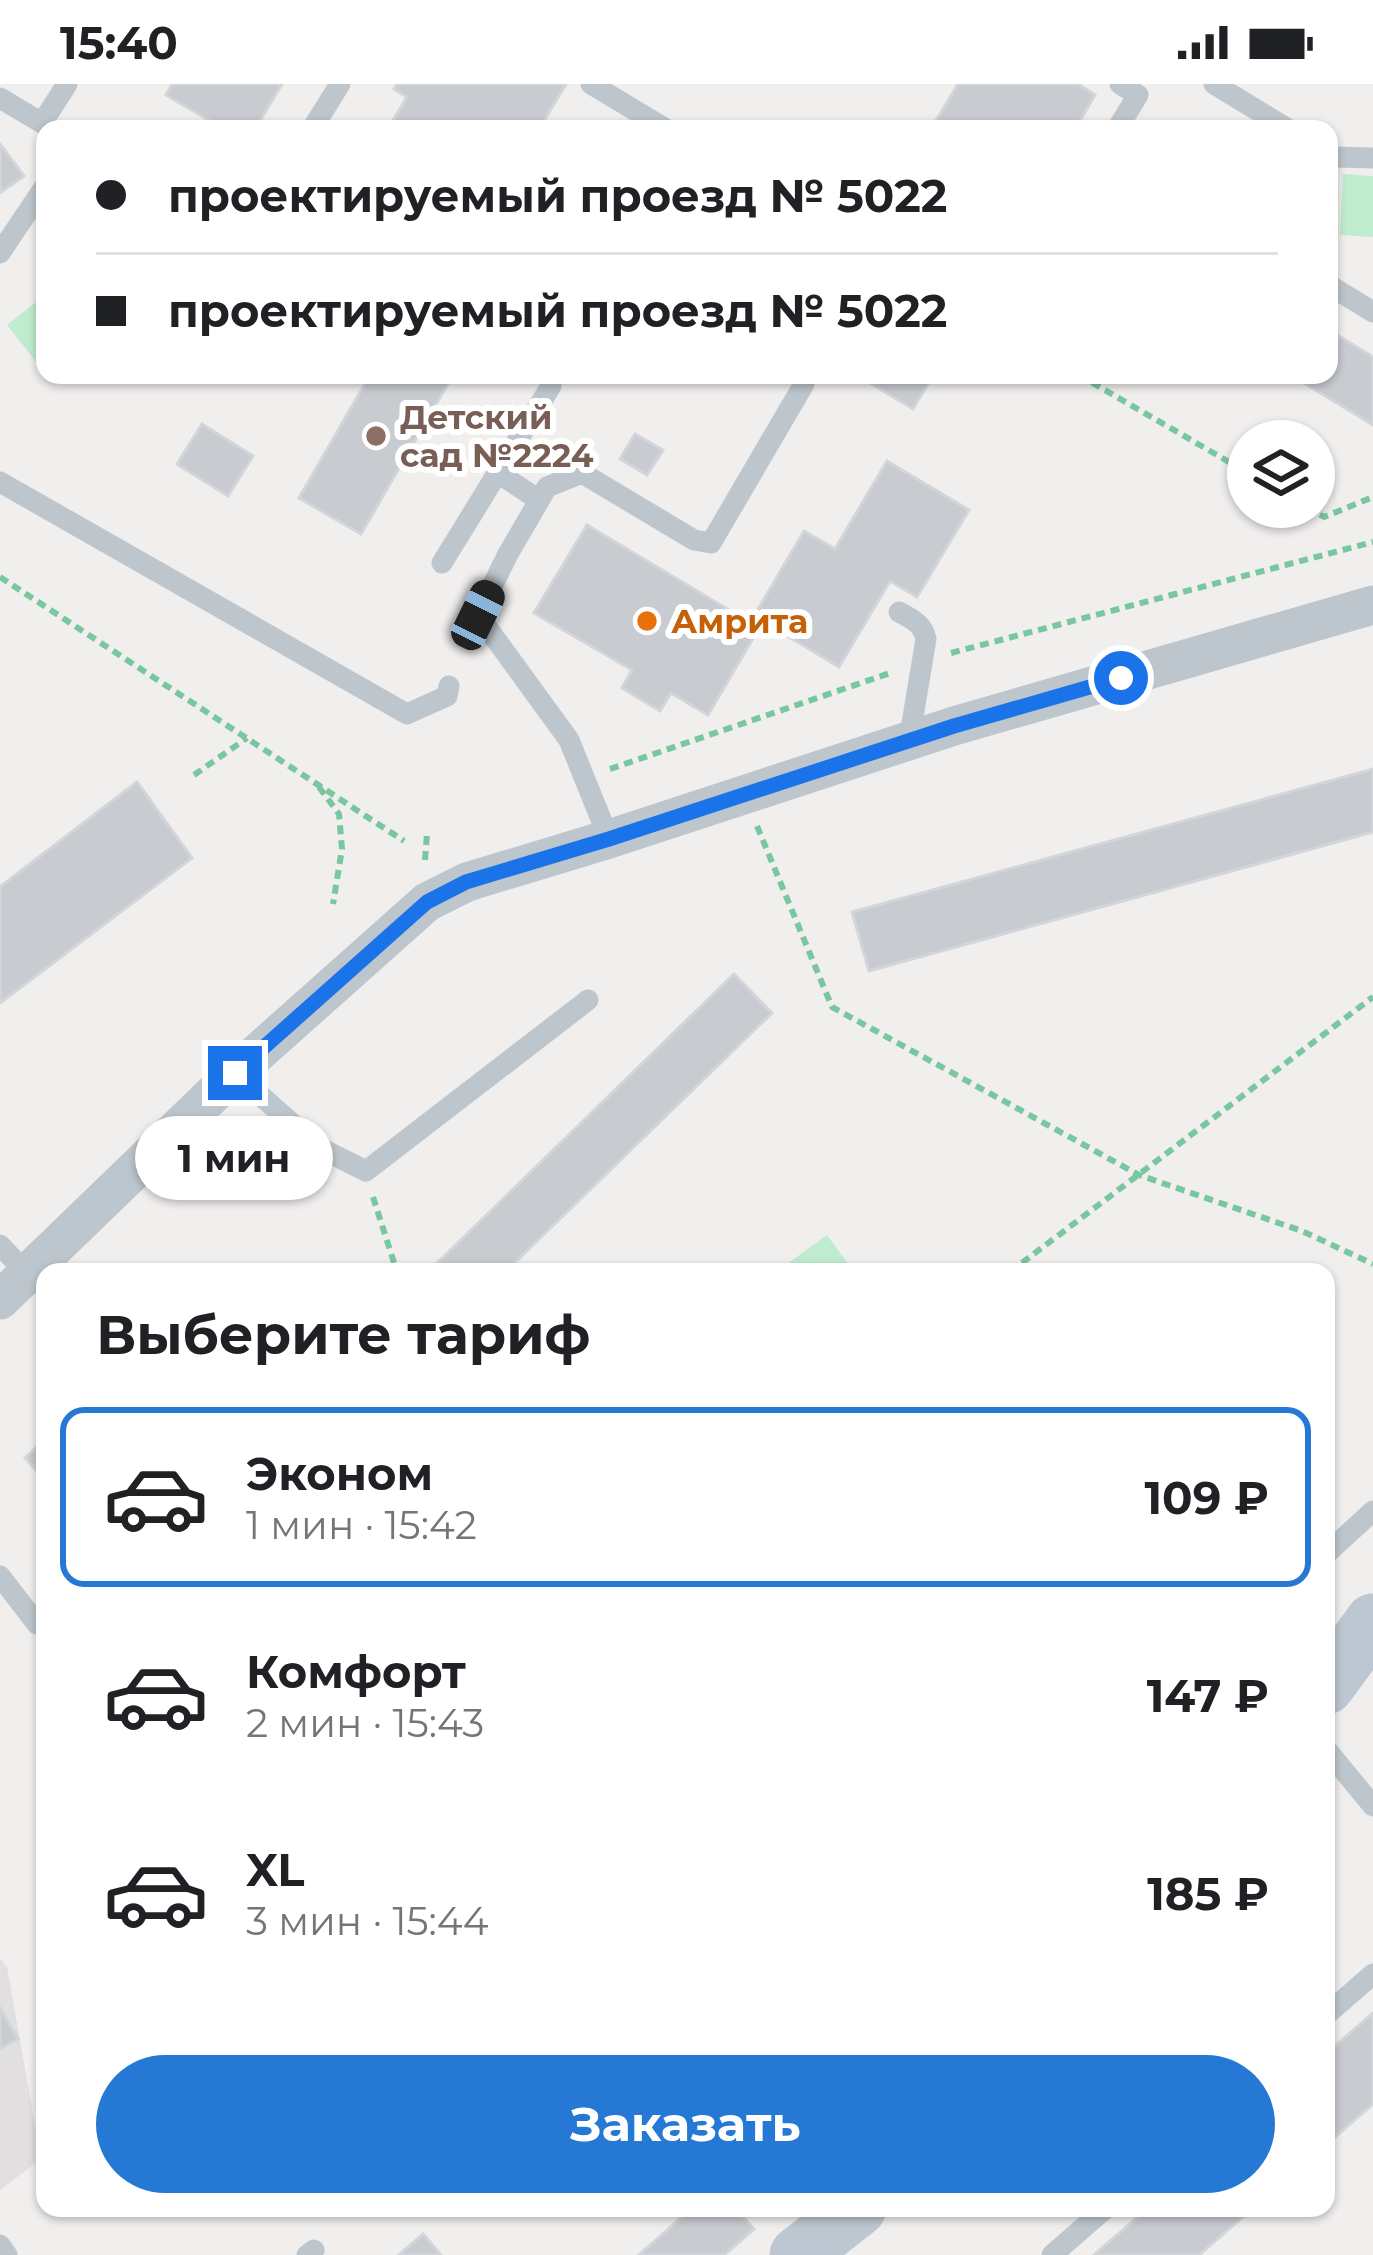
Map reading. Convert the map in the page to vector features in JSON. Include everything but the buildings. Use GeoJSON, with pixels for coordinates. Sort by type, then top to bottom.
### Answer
{"type":"FeatureCollection","features":[{"type":"Feature","properties":{"kind":"main road"},"geometry":{"type":"LineString","coordinates":[[1335,1674],[1373,1622]]}},
{"type":"Feature","properties":{"kind":"main road"},"geometry":{"type":"LineString","coordinates":[[797,2255],[846,2217]]}},
{"type":"Feature","properties":{"kind":"street"},"geometry":{"type":"LineString","coordinates":[[39,1263],[235,1073],[427,902],[466,882],[909,741],[1373,605]]}},
{"type":"Feature","properties":{"kind":"street"},"geometry":{"type":"LineString","coordinates":[[14,1287],[36,1266]]}},
{"type":"Feature","properties":{"kind":"lane"},"geometry":{"type":"LineString","coordinates":[[51,120],[67,84]]}},
{"type":"Feature","properties":{"kind":"lane"},"geometry":{"type":"LineString","coordinates":[[318,120],[340,84]]}},
{"type":"Feature","properties":{"kind":"lane"},"geometry":{"type":"LineString","coordinates":[[591,84],[651,120]]}},
{"type":"Feature","properties":{"kind":"lane"},"geometry":{"type":"LineString","coordinates":[[1214,84],[1273,120]]}},
{"type":"Feature","properties":{"kind":"lane"},"geometry":{"type":"LineString","coordinates":[[1122,120],[1138,88]]}},
{"type":"Feature","properties":{"kind":"lane"},"geometry":{"type":"LineString","coordinates":[[0,98],[38,120]]}},
{"type":"Feature","properties":{"kind":"lane"},"geometry":{"type":"LineString","coordinates":[[1338,157],[1373,158]]}},
{"type":"Feature","properties":{"kind":"lane"},"geometry":{"type":"LineString","coordinates":[[0,253],[36,199]]}},
{"type":"Feature","properties":{"kind":"lane"},"geometry":{"type":"LineString","coordinates":[[1338,290],[1373,311]]}},
{"type":"Feature","properties":{"kind":"lane"},"geometry":{"type":"LineString","coordinates":[[609,839],[569,740],[478,615],[547,487],[583,473],[694,540],[711,543],[804,384]]}},
{"type":"Feature","properties":{"kind":"lane"},"geometry":{"type":"LineString","coordinates":[[442,563],[551,386]]}},
{"type":"Feature","properties":{"kind":"lane"},"geometry":{"type":"LineString","coordinates":[[498,473],[539,500]]}},
{"type":"Feature","properties":{"kind":"lane"},"geometry":{"type":"LineString","coordinates":[[0,482],[407,714],[447,696],[449,686]]}},
{"type":"Feature","properties":{"kind":"lane"},"geometry":{"type":"LineString","coordinates":[[899,612],[924,630],[909,741]]}},
{"type":"Feature","properties":{"kind":"lane"},"geometry":{"type":"LineString","coordinates":[[235,1073],[320,1148],[366,1171],[588,1000]]}},
{"type":"Feature","properties":{"kind":"lane"},"geometry":{"type":"LineString","coordinates":[[0,1245],[14,1287]]}},
{"type":"Feature","properties":{"kind":"lane"},"geometry":{"type":"LineString","coordinates":[[1335,1545],[1373,1511]]}},
{"type":"Feature","properties":{"kind":"lane"},"geometry":{"type":"LineString","coordinates":[[0,1576],[36,1623]]}},
{"type":"Feature","properties":{"kind":"lane"},"geometry":{"type":"LineString","coordinates":[[1335,1760],[1373,1806]]}},
{"type":"Feature","properties":{"kind":"lane"},"geometry":{"type":"LineString","coordinates":[[1335,2007],[1373,1974]]}},
{"type":"Feature","properties":{"kind":"lane"},"geometry":{"type":"LineString","coordinates":[[1052,2255],[1096,2217]]}},
{"type":"Feature","properties":{"kind":"lane"},"geometry":{"type":"LineString","coordinates":[[0,2246],[7,2255]]}},
{"type":"Feature","properties":{"kind":"path"},"geometry":{"type":"LineString","coordinates":[[1095,384],[1227,461]]}},
{"type":"Feature","properties":{"kind":"path"},"geometry":{"type":"LineString","coordinates":[[1335,513],[1373,497]]}},
{"type":"Feature","properties":{"kind":"path"},"geometry":{"type":"LineString","coordinates":[[584,779],[923,660],[1373,542]]}},
{"type":"Feature","properties":{"kind":"path"},"geometry":{"type":"LineString","coordinates":[[0,577],[404,841]]}},
{"type":"Feature","properties":{"kind":"path"},"geometry":{"type":"LineString","coordinates":[[194,775],[247,739]]}},
{"type":"Feature","properties":{"kind":"path"},"geometry":{"type":"LineString","coordinates":[[317,784],[339,814],[342,849],[333,904]]}},
{"type":"Feature","properties":{"kind":"path"},"geometry":{"type":"LineString","coordinates":[[745,795],[832,1007],[1139,1174],[1302,1232],[1373,1264]]}},
{"type":"Feature","properties":{"kind":"path"},"geometry":{"type":"LineString","coordinates":[[1022,1263],[1373,997]]}},
{"type":"Feature","properties":{"kind":"path"},"geometry":{"type":"LineString","coordinates":[[366,1171],[394,1263]]}},
{"type":"Feature","properties":{"kind":"shaded area"},"geometry":{"type":"Polygon","coordinates":[[[0,1958],[7,1967],[36,2131],[36,2163],[0,2190],[0,1958]]]}},
{"type":"Feature","properties":{"kind":"green space"},"geometry":{"type":"Polygon","coordinates":[[[1343,174],[1373,176],[1373,237],[1340,235],[1343,174]]]}},
{"type":"Feature","properties":{"kind":"green space"},"geometry":{"type":"Polygon","coordinates":[[[36,302],[36,362],[7,325],[36,302]]]}},
{"type":"Feature","properties":{"kind":"green space"},"geometry":{"type":"Polygon","coordinates":[[[827,1235],[847,1263],[788,1263],[827,1235]]]}},
{"type":"Feature","properties":{"kind":"place","name":"Детский сад №2224"},"geometry":{"type":"Point","coordinates":[376,436]}},
{"type":"Feature","properties":{"kind":"place","name":"Амрита"},"geometry":{"type":"Point","coordinates":[647,621]}},
{"type":"Feature","properties":{"kind":"route"},"geometry":{"type":"LineString","coordinates":[[235,1073],[427,902],[466,882],[954,726],[1121,678]]}}]}
